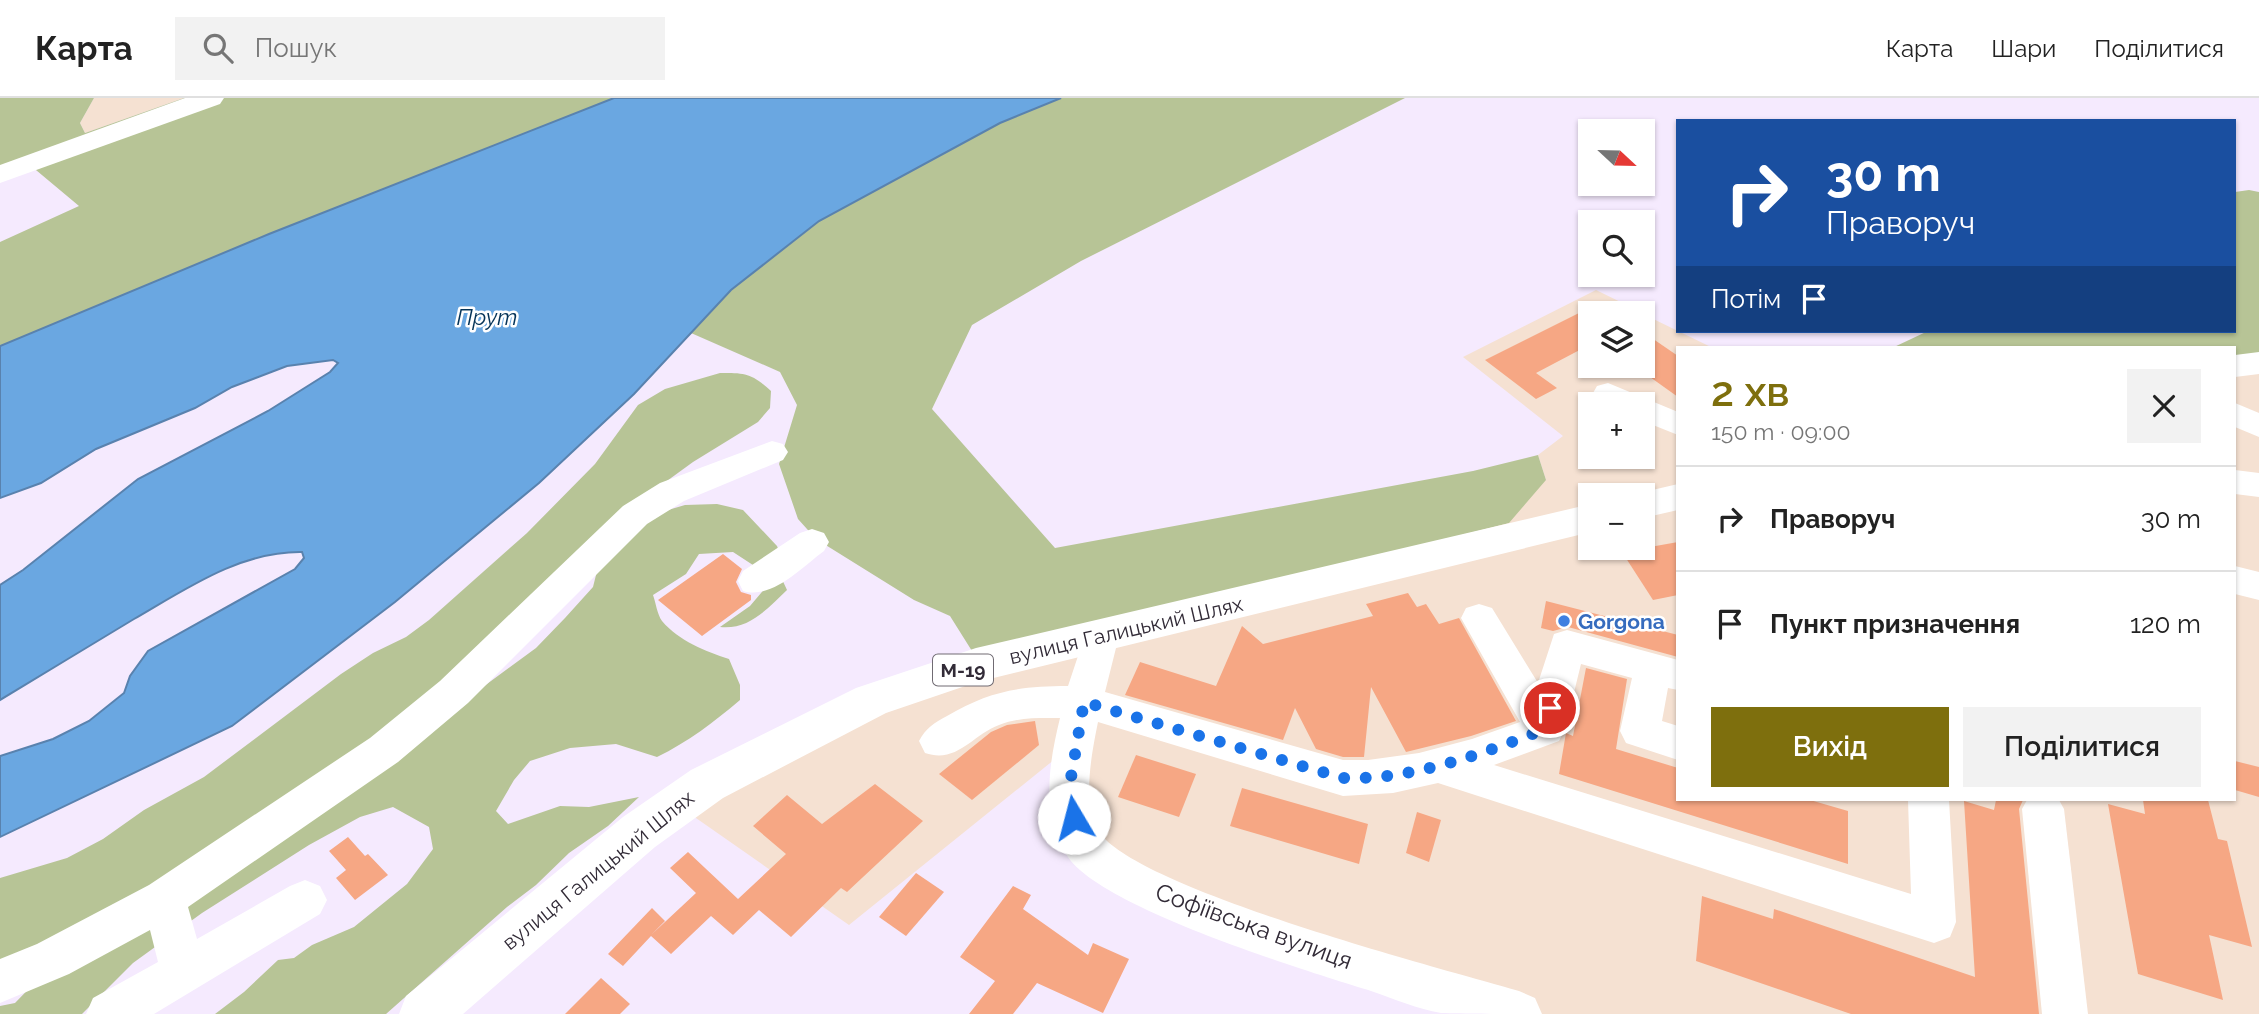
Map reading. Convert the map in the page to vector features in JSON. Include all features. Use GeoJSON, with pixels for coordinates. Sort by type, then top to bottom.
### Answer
{"type":"FeatureCollection","features":[{"type":"Feature","properties":{"kind":"main road"},"geometry":{"type":"LineString","coordinates":[[0,175],[211,98]]}},
{"type":"Feature","properties":{"kind":"main road"},"geometry":{"type":"LineString","coordinates":[[2236,366],[2259,363]]}},
{"type":"Feature","properties":{"kind":"main road"},"geometry":{"type":"LineString","coordinates":[[1655,502],[1676,497]]}},
{"type":"Feature","properties":{"kind":"main road","name":"вулиця Галицький Шлях"},"geometry":{"type":"LineString","coordinates":[[424,1014],[639,832],[707,784],[871,700],[976,665],[1578,521]]}},
{"type":"Feature","properties":{"kind":"street"},"geometry":{"type":"LineString","coordinates":[[2236,412],[2259,408]]}},
{"type":"Feature","properties":{"kind":"street"},"geometry":{"type":"LineString","coordinates":[[2236,412],[2259,419]]}},
{"type":"Feature","properties":{"kind":"street"},"geometry":{"type":"LineString","coordinates":[[2236,413],[2259,426]]}},
{"type":"Feature","properties":{"kind":"street"},"geometry":{"type":"LineString","coordinates":[[1655,414],[1676,423]]}},
{"type":"Feature","properties":{"kind":"street"},"geometry":{"type":"LineString","coordinates":[[0,981],[53,959],[164,899],[384,751],[454,692],[635,515],[672,492],[772,452]]}},
{"type":"Feature","properties":{"kind":"street"},"geometry":{"type":"LineString","coordinates":[[2236,482],[2259,485]]}},
{"type":"Feature","properties":{"kind":"street"},"geometry":{"type":"LineString","coordinates":[[756,581],[812,542]]}},
{"type":"Feature","properties":{"kind":"street"},"geometry":{"type":"LineString","coordinates":[[2236,580],[2259,586]]}},
{"type":"Feature","properties":{"kind":"street"},"geometry":{"type":"LineString","coordinates":[[1479,618],[1545,729]]}},
{"type":"Feature","properties":{"kind":"street","name":"Софіївська вулиця"},"geometry":{"type":"LineString","coordinates":[[1101,636],[1084,702],[1069,789],[1084,847],[1110,870],[1186,907],[1519,1014]]}},
{"type":"Feature","properties":{"kind":"street"},"geometry":{"type":"LineString","coordinates":[[1545,729],[1567,645],[1665,672],[1640,731],[1676,742]]}},
{"type":"Feature","properties":{"kind":"street"},"geometry":{"type":"LineString","coordinates":[[939,741],[988,711],[1027,702],[1084,702],[1343,778],[1371,779],[1487,753],[1545,729]]}},
{"type":"Feature","properties":{"kind":"street"},"geometry":{"type":"LineString","coordinates":[[1435,764],[1934,922],[1929,801]]}},
{"type":"Feature","properties":{"kind":"street"},"geometry":{"type":"LineString","coordinates":[[2043,809],[2066,1014]]}},
{"type":"Feature","properties":{"kind":"street"},"geometry":{"type":"LineString","coordinates":[[164,899],[183,972]]}},
{"type":"Feature","properties":{"kind":"street"},"geometry":{"type":"LineString","coordinates":[[109,1014],[305,900]]}},
{"type":"Feature","properties":{"kind":"shaded area"},"geometry":{"type":"Polygon","coordinates":[[[94,98],[184,98],[85,133],[80,123],[94,98]]]}},
{"type":"Feature","properties":{"kind":"shaded area"},"geometry":{"type":"Polygon","coordinates":[[[1596,290],[1618,301],[1578,301],[1578,378],[1655,378],[1655,320],[1676,330],[1676,333],[1682,333],[1709,346],[1676,346],[1676,801],[2236,801],[2236,363],[2259,358],[2259,1014],[1504,1014],[1368,971],[1104,875],[1065,751],[849,925],[673,802],[866,699],[1546,480],[1538,455],[1563,436],[1463,357],[1596,290]]]}},
{"type":"Feature","properties":{"kind":"green space"},"geometry":{"type":"Polygon","coordinates":[[[0,98],[94,98],[80,123],[85,133],[184,98],[614,98],[269,234],[0,346],[0,242],[79,206],[24,160],[0,169],[0,98]]]}},
{"type":"Feature","properties":{"kind":"green space"},"geometry":{"type":"Polygon","coordinates":[[[1061,98],[1405,98],[1081,261],[972,325],[932,409],[1055,548],[1473,471],[1538,455],[1546,480],[1509,523],[977,659],[950,616],[914,600],[816,539],[798,519],[779,464],[797,405],[780,372],[691,333],[731,290],[819,221],[1000,123],[1061,98]]]}},
{"type":"Feature","properties":{"kind":"green space"},"geometry":{"type":"Polygon","coordinates":[[[2236,192],[2259,192],[2259,358],[2236,363],[2236,346],[1896,346],[1924,333],[2236,333],[2236,192]]]}},
{"type":"Feature","properties":{"kind":"green space"},"geometry":{"type":"Polygon","coordinates":[[[720,373],[753,377],[771,391],[770,408],[758,422],[693,462],[649,494],[462,675],[266,821],[0,973],[0,878],[67,858],[103,839],[144,810],[204,777],[341,674],[373,653],[406,637],[527,533],[595,464],[638,405],[665,389],[720,373]]]}},
{"type":"Feature","properties":{"kind":"green space"},"geometry":{"type":"Polygon","coordinates":[[[717,504],[743,510],[777,546],[786,567],[780,575],[787,590],[749,622],[720,627],[750,606],[767,586],[756,567],[733,552],[699,554],[686,574],[653,595],[660,618],[676,634],[729,659],[740,685],[740,700],[700,731],[657,757],[616,744],[570,748],[530,761],[514,780],[496,811],[508,824],[560,806],[589,807],[639,797],[608,826],[569,853],[536,885],[507,907],[386,1014],[215,1014],[244,992],[278,960],[294,958],[312,945],[354,927],[407,884],[433,849],[429,827],[393,807],[360,817],[309,845],[202,913],[133,963],[82,1014],[0,1014],[0,1006],[15,1003],[46,971],[472,695],[536,648],[593,587],[597,571],[651,515],[685,505],[717,504]]]}},
{"type":"Feature","properties":{"kind":"water","name":"Прут"},"geometry":{"type":"Polygon","coordinates":[[[614,98],[1061,98],[1000,123],[819,221],[731,290],[634,394],[539,483],[395,602],[232,726],[0,837],[0,756],[53,739],[89,721],[124,693],[130,676],[148,651],[295,569],[304,558],[302,552],[279,553],[235,565],[214,574],[0,700],[0,585],[23,570],[138,479],[268,411],[330,372],[338,363],[333,360],[287,366],[232,387],[195,408],[96,449],[41,483],[0,498],[0,346],[269,234],[614,98]]]}},
{"type":"Feature","properties":{"kind":"building"},"geometry":{"type":"Polygon","coordinates":[[[1578,314],[1578,351],[1536,373],[1557,388],[1536,399],[1485,360],[1578,314]]]}},
{"type":"Feature","properties":{"kind":"building"},"geometry":{"type":"Polygon","coordinates":[[[1655,340],[1676,355],[1676,396],[1651,378],[1655,378],[1655,340]]]}},
{"type":"Feature","properties":{"kind":"building"},"geometry":{"type":"Polygon","coordinates":[[[1676,542],[1676,595],[1653,600],[1627,560],[1655,560],[1655,546],[1676,542]]]}},
{"type":"Feature","properties":{"kind":"building"},"geometry":{"type":"Polygon","coordinates":[[[723,554],[742,569],[736,582],[741,592],[751,595],[751,600],[702,636],[658,600],[723,554]]]}},
{"type":"Feature","properties":{"kind":"building"},"geometry":{"type":"Polygon","coordinates":[[[1408,593],[1417,607],[1426,604],[1439,624],[1459,618],[1516,721],[1471,736],[1406,752],[1371,687],[1364,757],[1343,757],[1316,749],[1295,708],[1283,740],[1125,695],[1140,662],[1216,686],[1242,626],[1263,644],[1373,616],[1366,604],[1408,593]]]}},
{"type":"Feature","properties":{"kind":"building"},"geometry":{"type":"Polygon","coordinates":[[[1546,601],[1676,634],[1676,656],[1568,627],[1553,631],[1541,628],[1546,601]]]}},
{"type":"Feature","properties":{"kind":"building"},"geometry":{"type":"Polygon","coordinates":[[[1586,668],[1627,679],[1616,749],[1676,767],[1676,801],[1813,801],[1848,811],[1848,864],[1559,774],[1566,733],[1573,736],[1586,668]]]}},
{"type":"Feature","properties":{"kind":"building"},"geometry":{"type":"Polygon","coordinates":[[[1035,721],[1039,745],[972,800],[939,774],[991,732],[1007,725],[1035,721]]]}},
{"type":"Feature","properties":{"kind":"building"},"geometry":{"type":"Polygon","coordinates":[[[1136,755],[1196,774],[1179,817],[1118,797],[1136,755]]]}},
{"type":"Feature","properties":{"kind":"building"},"geometry":{"type":"Polygon","coordinates":[[[2236,761],[2259,767],[2259,797],[2236,790],[2236,761]]]}},
{"type":"Feature","properties":{"kind":"building"},"geometry":{"type":"Polygon","coordinates":[[[875,784],[923,821],[847,892],[841,888],[791,937],[759,910],[733,935],[711,916],[671,954],[651,936],[623,966],[608,954],[652,908],[665,921],[651,935],[696,893],[670,868],[688,852],[738,899],[786,854],[753,826],[787,795],[822,824],[875,784]]]}},
{"type":"Feature","properties":{"kind":"building"},"geometry":{"type":"Polygon","coordinates":[[[1242,788],[1368,824],[1359,864],[1230,826],[1242,788]]]}},
{"type":"Feature","properties":{"kind":"building"},"geometry":{"type":"Polygon","coordinates":[[[1964,801],[1994,810],[1996,801],[2023,801],[2019,809],[2039,1014],[1851,1014],[1696,961],[1702,896],[1773,919],[1774,909],[1975,977],[1964,801]]]}},
{"type":"Feature","properties":{"kind":"building"},"geometry":{"type":"Polygon","coordinates":[[[2143,801],[2208,801],[2218,839],[2227,841],[2252,947],[2209,935],[2223,1000],[2138,974],[2108,804],[2145,814],[2143,801]]]}},
{"type":"Feature","properties":{"kind":"building"},"geometry":{"type":"Polygon","coordinates":[[[1417,812],[1441,820],[1429,862],[1406,853],[1417,812]]]}},
{"type":"Feature","properties":{"kind":"building"},"geometry":{"type":"Polygon","coordinates":[[[348,837],[388,875],[355,900],[336,878],[346,870],[329,851],[348,837]]]}},
{"type":"Feature","properties":{"kind":"building"},"geometry":{"type":"Polygon","coordinates":[[[916,873],[944,892],[906,936],[879,917],[916,873]]]}},
{"type":"Feature","properties":{"kind":"building"},"geometry":{"type":"Polygon","coordinates":[[[1013,886],[1031,895],[1023,909],[1088,955],[1093,943],[1129,959],[1103,1013],[1037,983],[1013,1014],[969,1014],[995,981],[960,957],[1013,886]]]}},
{"type":"Feature","properties":{"kind":"building"},"geometry":{"type":"Polygon","coordinates":[[[601,978],[630,1004],[620,1014],[565,1014],[601,978]]]}},
{"type":"Feature","properties":{"kind":"place","name":"Gorgona"},"geometry":{"type":"Point","coordinates":[1564,621]}},
{"type":"Feature","properties":{"kind":"route"},"geometry":{"type":"LineString","coordinates":[[1074,818],[1069,789],[1084,702],[1343,778],[1371,779],[1487,753],[1545,729],[1550,708]]}}]}
